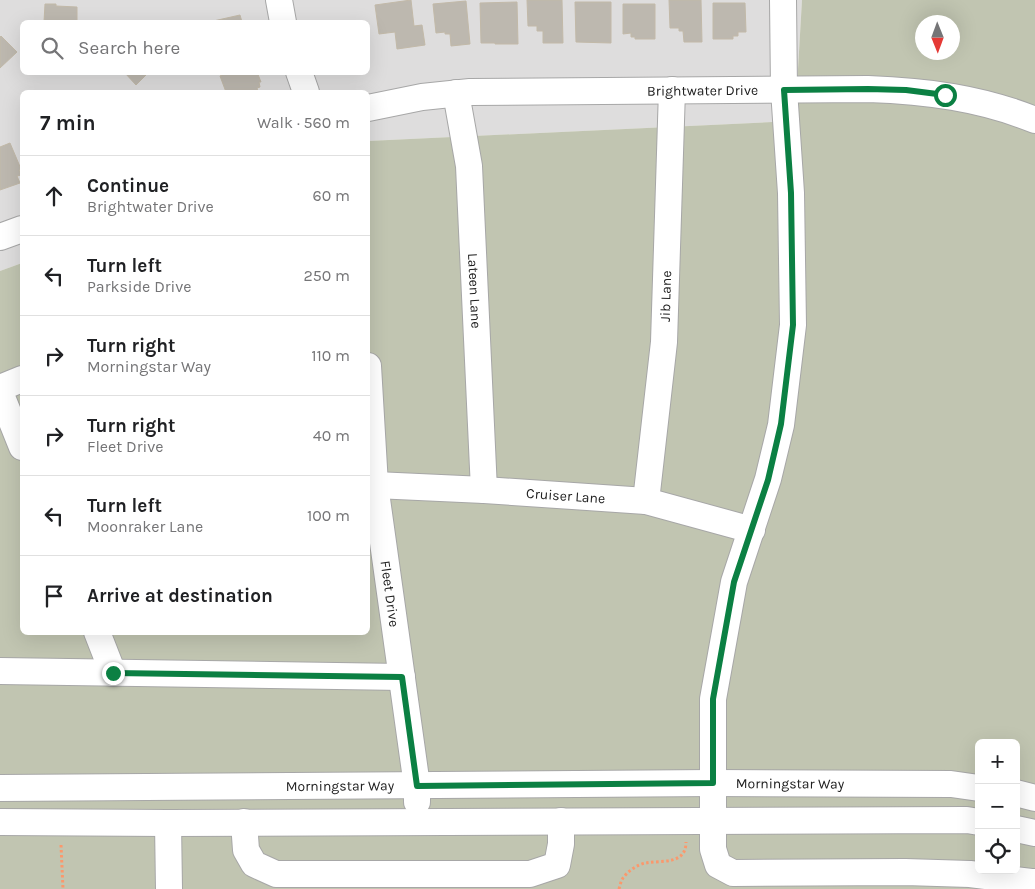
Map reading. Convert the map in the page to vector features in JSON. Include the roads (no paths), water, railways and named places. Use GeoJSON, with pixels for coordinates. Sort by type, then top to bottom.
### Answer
{"type":"FeatureCollection","features":[{"type":"Feature","properties":{"kind":"street"},"geometry":{"type":"LineString","coordinates":[[279,0],[283,20]]}},
{"type":"Feature","properties":{"kind":"street"},"geometry":{"type":"LineString","coordinates":[[783,0],[784,90],[791,193],[793,325],[781,424],[768,480],[734,582],[713,699],[713,849],[718,865],[733,873],[905,872],[970,874],[1035,882]]}},
{"type":"Feature","properties":{"kind":"street"},"geometry":{"type":"LineString","coordinates":[[300,75],[305,90]]}},
{"type":"Feature","properties":{"kind":"street","name":"Brightwater Drive"},"geometry":{"type":"LineString","coordinates":[[370,108],[422,97],[470,92],[868,89],[906,90],[945,95],[983,103],[1035,120]]}},
{"type":"Feature","properties":{"kind":"street","name":"Jib Lane"},"geometry":{"type":"LineString","coordinates":[[646,501],[664,342],[672,90]]}},
{"type":"Feature","properties":{"kind":"street","name":"Lateen Lane"},"geometry":{"type":"LineString","coordinates":[[456,94],[468,166],[484,490]]}},
{"type":"Feature","properties":{"kind":"street"},"geometry":{"type":"LineString","coordinates":[[0,237],[20,230]]}},
{"type":"Feature","properties":{"kind":"street"},"geometry":{"type":"LineString","coordinates":[[0,388],[20,380]]}},
{"type":"Feature","properties":{"kind":"street"},"geometry":{"type":"LineString","coordinates":[[0,392],[20,443]]}},
{"type":"Feature","properties":{"kind":"street","name":"Fleet Drive"},"geometry":{"type":"LineString","coordinates":[[370,400],[375,485],[417,786],[418,822]]}},
{"type":"Feature","properties":{"kind":"street","name":"Cruiser Lane"},"geometry":{"type":"LineString","coordinates":[[375,485],[646,501],[752,530]]}},
{"type":"Feature","properties":{"kind":"street"},"geometry":{"type":"LineString","coordinates":[[98,635],[113,673]]}},
{"type":"Feature","properties":{"kind":"street"},"geometry":{"type":"LineString","coordinates":[[0,671],[402,677]]}},
{"type":"Feature","properties":{"kind":"street","name":"Morningstar Way"},"geometry":{"type":"LineString","coordinates":[[0,788],[713,783],[951,784],[975,787]]}},
{"type":"Feature","properties":{"kind":"street"},"geometry":{"type":"LineString","coordinates":[[1020,794],[1035,798]]}},
{"type":"Feature","properties":{"kind":"street"},"geometry":{"type":"LineString","coordinates":[[0,822],[686,820],[975,821]]}},
{"type":"Feature","properties":{"kind":"street"},"geometry":{"type":"LineString","coordinates":[[244,822],[246,850],[254,864],[276,874],[530,874],[557,865],[561,844],[560,821]]}},
{"type":"Feature","properties":{"kind":"street"},"geometry":{"type":"LineString","coordinates":[[168,823],[169,889]]}},
{"type":"Feature","properties":{"kind":"street"},"geometry":{"type":"LineString","coordinates":[[1020,831],[1035,833]]}}]}
